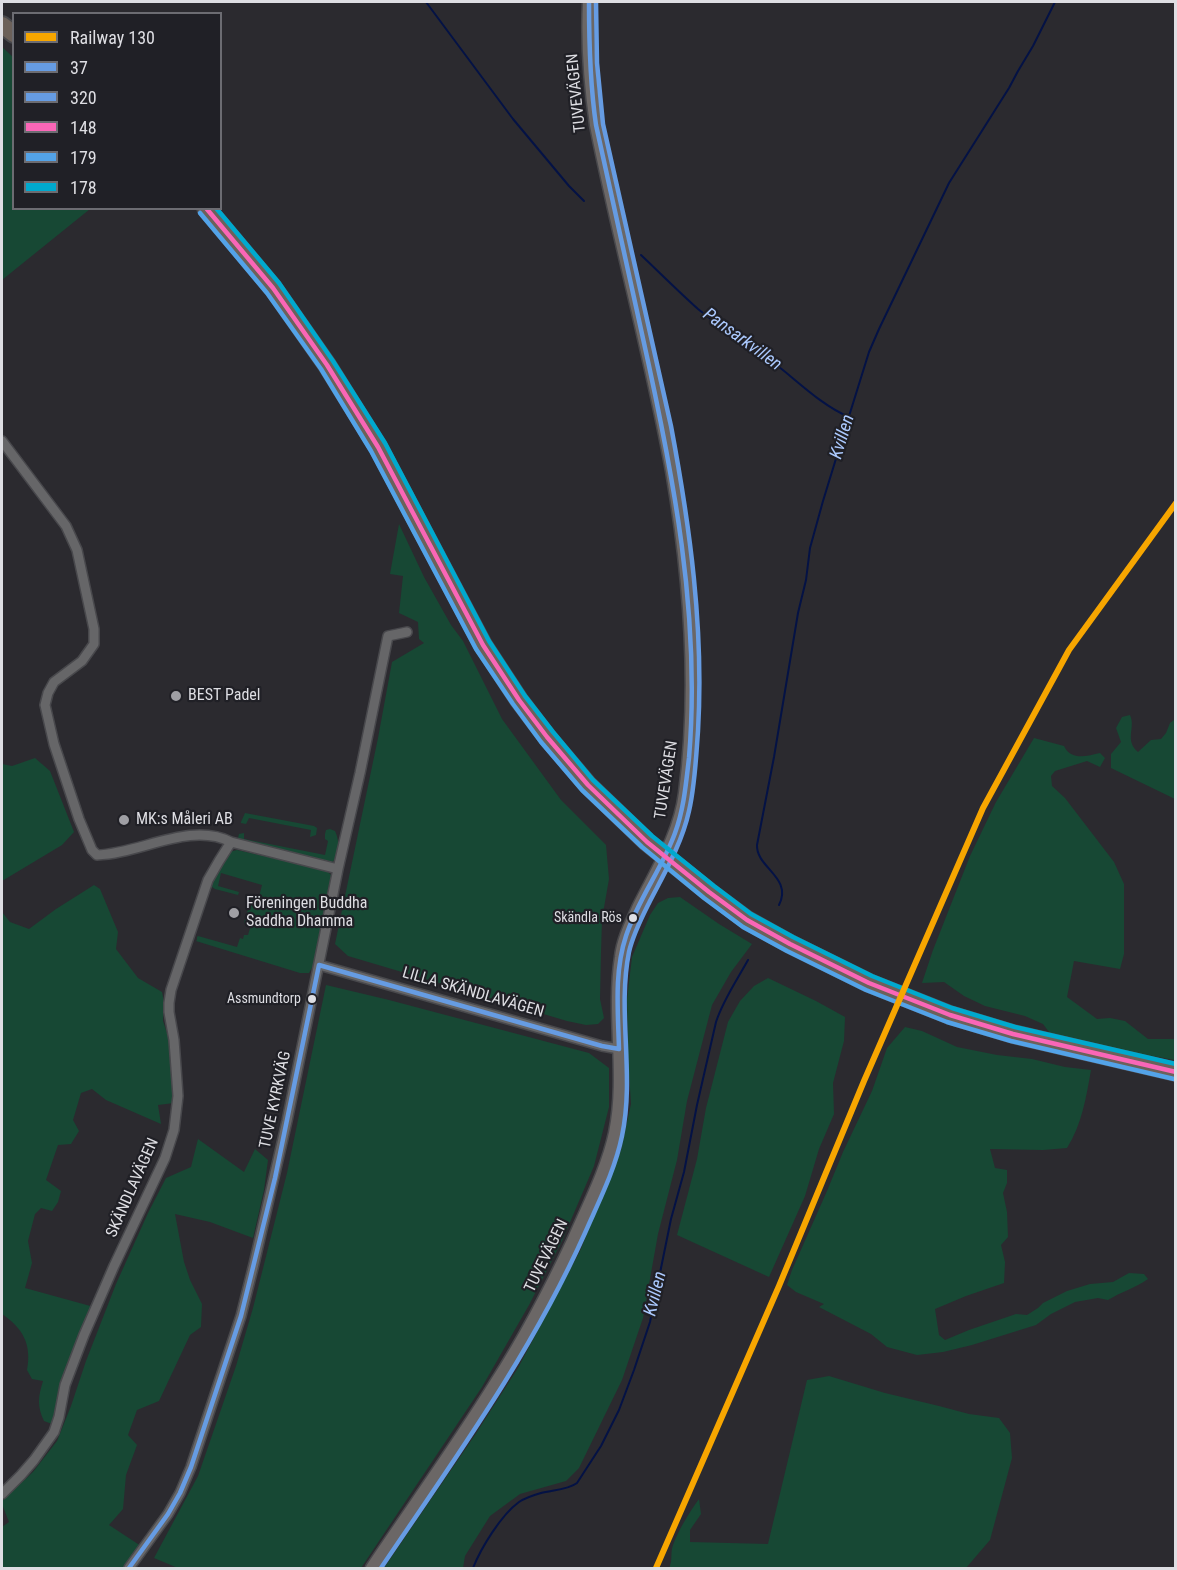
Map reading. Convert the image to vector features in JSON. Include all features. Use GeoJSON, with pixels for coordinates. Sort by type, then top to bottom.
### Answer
{"type":"FeatureCollection","features":[{"type":"Feature","properties":{"kind":"highway"},"geometry":{"type":"LineString","coordinates":[[208,210],[273,288],[333,375],[378,447],[483,645],[519,700],[588,785],[647,842],[747,920],[869,983],[950,1015],[1035,1040],[1176,1072]]}},
{"type":"Feature","properties":{"kind":"main road","name":"TUVEVÄGEN"},"geometry":{"type":"LineString","coordinates":[[372,1569],[498,1381],[522,1340],[560,1269],[601,1176],[614,1138],[619,1100],[621,954],[634,918],[664,857],[681,815],[690,752],[692,680],[688,593],[679,517],[669,456],[596,125],[589,56],[589,2]]}},
{"type":"Feature","properties":{"kind":"street"},"geometry":{"type":"LineString","coordinates":[[2,441],[66,526],[77,550],[94,629],[94,644],[82,661],[54,682],[45,705],[62,768],[92,850],[97,855],[105,855],[195,835],[211,835],[338,869]]}},
{"type":"Feature","properties":{"kind":"street","name":"TUVE KYRKVÄG"},"geometry":{"type":"LineString","coordinates":[[129,1569],[168,1514],[184,1484],[241,1316],[275,1178],[388,636],[407,632]]}},
{"type":"Feature","properties":{"kind":"street","name":"SKÄNDLAVÄGEN"},"geometry":{"type":"LineString","coordinates":[[2,1494],[34,1460],[54,1432],[71,1367],[114,1266],[165,1158],[174,1130],[178,1096],[169,1012],[171,990],[208,880],[231,842]]}},
{"type":"Feature","properties":{"kind":"street","name":"LILLA SKÄNDLAVÄGEN"},"geometry":{"type":"LineString","coordinates":[[319,965],[619,1049]]}},
{"type":"Feature","properties":{"kind":"green space"},"geometry":{"type":"Polygon","coordinates":[[[2,47],[12,56],[12,210],[89,210],[2,280],[2,47]]]}},
{"type":"Feature","properties":{"kind":"green space"},"geometry":{"type":"Polygon","coordinates":[[[399,524],[424,577],[451,625],[463,641],[502,719],[561,800],[606,845],[609,879],[602,919],[600,999],[604,1018],[598,1024],[586,1025],[567,1021],[348,956],[335,944],[392,662],[424,643],[419,639],[418,622],[399,613],[403,576],[390,574],[399,524]]]}},
{"type":"Feature","properties":{"kind":"green space"},"geometry":{"type":"Polygon","coordinates":[[[1130,715],[1132,743],[1138,752],[1151,740],[1161,739],[1170,723],[1175,719],[1175,799],[1111,768],[1111,754],[1121,742],[1116,728],[1122,717],[1130,715]]]}},
{"type":"Feature","properties":{"kind":"green space"},"geometry":{"type":"Polygon","coordinates":[[[1034,738],[1064,746],[1075,756],[1100,753],[1105,758],[1100,767],[1087,761],[1055,771],[1051,776],[1052,786],[1065,798],[1114,862],[1124,884],[1124,954],[1120,969],[1074,961],[1067,997],[1097,1019],[1110,1018],[1125,1021],[1148,1039],[1175,1039],[1175,1060],[1052,1036],[1043,1024],[1025,1016],[985,1006],[964,996],[944,982],[922,983],[970,856],[996,802],[1034,738]]]}},
{"type":"Feature","properties":{"kind":"green space"},"geometry":{"type":"Polygon","coordinates":[[[35,758],[50,771],[74,832],[62,845],[2,881],[2,764],[12,766],[35,758]]]}},
{"type":"Feature","properties":{"kind":"green space"},"geometry":{"type":"Polygon","coordinates":[[[245,813],[314,826],[317,828],[316,835],[310,837],[311,830],[249,818],[246,824],[241,823],[245,813]]]}},
{"type":"Feature","properties":{"kind":"green space"},"geometry":{"type":"Polygon","coordinates":[[[326,830],[335,831],[338,844],[336,858],[330,864],[239,841],[238,838],[239,834],[244,833],[244,839],[325,855],[328,841],[325,839],[325,834],[326,830]]]}},
{"type":"Feature","properties":{"kind":"green space"},"geometry":{"type":"Polygon","coordinates":[[[237,850],[326,870],[331,875],[313,966],[309,973],[300,973],[196,941],[198,936],[237,947],[240,938],[243,939],[244,935],[248,935],[251,925],[244,923],[252,895],[259,897],[262,885],[221,873],[218,886],[239,892],[238,895],[215,889],[211,883],[229,852],[237,850]]]}},
{"type":"Feature","properties":{"kind":"green space"},"geometry":{"type":"Polygon","coordinates":[[[94,885],[100,889],[118,932],[116,949],[138,978],[162,992],[163,1021],[169,1039],[174,1079],[174,1103],[158,1105],[161,1124],[106,1100],[92,1089],[81,1093],[73,1120],[79,1131],[71,1144],[58,1145],[46,1180],[61,1191],[52,1211],[41,1208],[35,1214],[28,1241],[32,1263],[25,1288],[94,1307],[61,1380],[58,1404],[52,1424],[44,1421],[40,1411],[39,1397],[43,1381],[32,1379],[27,1370],[28,1353],[24,1338],[15,1325],[2,1314],[2,912],[10,922],[29,929],[94,885]]]}},
{"type":"Feature","properties":{"kind":"green space"},"geometry":{"type":"Polygon","coordinates":[[[680,897],[752,944],[731,972],[712,1005],[687,1101],[677,1160],[658,1234],[643,1318],[622,1380],[579,1468],[566,1481],[520,1494],[490,1516],[465,1556],[463,1568],[384,1568],[518,1368],[580,1251],[621,1150],[631,1104],[627,999],[632,957],[650,915],[658,903],[668,898],[680,897]]]}},
{"type":"Feature","properties":{"kind":"green space"},"geometry":{"type":"Polygon","coordinates":[[[768,978],[845,1017],[844,1041],[833,1083],[834,1114],[819,1149],[805,1196],[769,1277],[677,1235],[728,1022],[740,1001],[754,986],[768,978]]]}},
{"type":"Feature","properties":{"kind":"green space"},"geometry":{"type":"Polygon","coordinates":[[[326,985],[589,1053],[609,1068],[609,1107],[594,1166],[562,1241],[529,1305],[482,1387],[361,1568],[178,1568],[154,1558],[198,1476],[236,1366],[287,1173],[326,985]]]}},
{"type":"Feature","properties":{"kind":"green space"},"geometry":{"type":"Polygon","coordinates":[[[905,1027],[922,1031],[957,1047],[1091,1070],[1080,1120],[1067,1148],[990,1149],[995,1168],[1007,1170],[1007,1183],[1003,1193],[1007,1212],[1008,1237],[1001,1245],[1005,1262],[1004,1283],[935,1309],[939,1335],[945,1340],[1016,1314],[1027,1315],[1043,1303],[1067,1291],[1090,1284],[1113,1282],[1129,1273],[1144,1274],[1148,1279],[1108,1300],[1098,1298],[1075,1302],[1051,1314],[1036,1325],[972,1345],[917,1355],[887,1347],[871,1334],[819,1307],[824,1304],[796,1292],[787,1285],[843,1152],[872,1091],[887,1048],[905,1027]]]}},
{"type":"Feature","properties":{"kind":"green space"},"geometry":{"type":"Polygon","coordinates":[[[198,1139],[244,1172],[255,1149],[268,1160],[264,1190],[253,1238],[210,1222],[175,1214],[184,1262],[202,1304],[201,1327],[190,1335],[159,1401],[137,1410],[128,1435],[137,1445],[126,1475],[123,1509],[109,1525],[141,1546],[126,1568],[2,1568],[2,1527],[9,1522],[2,1501],[33,1472],[57,1441],[116,1284],[148,1213],[166,1178],[191,1167],[198,1139]]]}},
{"type":"Feature","properties":{"kind":"green space"},"geometry":{"type":"Polygon","coordinates":[[[829,1376],[969,1414],[999,1418],[1010,1433],[1012,1458],[990,1540],[966,1568],[669,1568],[675,1539],[699,1499],[701,1514],[690,1530],[690,1542],[768,1544],[807,1380],[829,1376]]]}},
{"type":"Feature","properties":{"kind":"waterway","name":"Pansarkvillen"},"geometry":{"type":"LineString","coordinates":[[426,2],[513,119],[584,201]]}},
{"type":"Feature","properties":{"kind":"waterway","name":"Kvillen"},"geometry":{"type":"LineString","coordinates":[[779,905],[782,895],[781,887],[762,860],[757,845],[810,548],[823,501],[869,352],[879,329],[949,183],[1009,88],[1055,2]]}},
{"type":"Feature","properties":{"kind":"waterway","name":"Pansarkvillen"},"geometry":{"type":"LineString","coordinates":[[641,255],[707,316],[770,360],[818,398],[849,417]]}},
{"type":"Feature","properties":{"kind":"waterway","name":"Kvillen"},"geometry":{"type":"LineString","coordinates":[[473,1568],[492,1532],[519,1502],[577,1483],[601,1446],[619,1410],[650,1322],[716,1022],[726,998],[748,960]]}},
{"type":"Feature","properties":{"kind":"rail line","name":"130"},"geometry":{"type":"LineString","coordinates":[[656,1568],[983,808],[1069,650],[1176,503]]}},
{"type":"Feature","properties":{"kind":"transit line","name":"37"},"geometry":{"type":"LineString","coordinates":[[589,2],[590,64],[596,125],[674,492],[688,598],[691,651],[692,704],[689,758],[683,805],[670,846],[637,909],[622,950],[618,992],[619,1049]]}},
{"type":"Feature","properties":{"kind":"transit line","name":"320"},"geometry":{"type":"LineString","coordinates":[[381,1568],[516,1364],[564,1278],[606,1185],[619,1149],[626,1113],[625,997],[629,952],[638,926],[682,834],[693,791],[699,693],[694,578],[671,426],[603,124],[597,63],[596,2]]}},
{"type":"Feature","properties":{"kind":"transit line","name":"148"},"geometry":{"type":"LineString","coordinates":[[208,210],[273,288],[327,365],[378,447],[483,645],[519,700],[588,785],[647,842],[747,920],[869,983],[950,1015],[1013,1034],[1176,1072]]}},
{"type":"Feature","properties":{"kind":"transit line","name":"178"},"geometry":{"type":"LineString","coordinates":[[218,210],[279,283],[333,361],[385,443],[489,641],[525,696],[593,780],[652,836],[751,914],[872,976],[952,1008],[1015,1027],[1176,1064]]}},
{"type":"Feature","properties":{"kind":"transit line","name":"179"},"geometry":{"type":"LineString","coordinates":[[200,213],[267,293],[321,369],[371,451],[476,649],[513,704],[541,742],[582,790],[642,847],[743,927],[866,990],[947,1022],[1011,1041],[1174,1079]]}},
{"type":"Feature","properties":{"kind":"transit line","name":"37"},"geometry":{"type":"LineString","coordinates":[[319,965],[619,1049]]}},
{"type":"Feature","properties":{"kind":"transit line","name":"37"},"geometry":{"type":"LineString","coordinates":[[129,1568],[168,1514],[180,1493],[191,1467],[241,1316],[275,1178],[319,965]]}},
{"type":"Feature","properties":{"kind":"place","name":"BEST Padel"},"geometry":{"type":"Point","coordinates":[176,696]}},
{"type":"Feature","properties":{"kind":"place","name":"MK:s Måleri AB"},"geometry":{"type":"Point","coordinates":[124,820]}},
{"type":"Feature","properties":{"kind":"place","name":"Föreningen Buddha Saddha Dhamma"},"geometry":{"type":"Point","coordinates":[234,913]}},
{"type":"Feature","properties":{"kind":"place","name":"Skändla Rös"},"geometry":{"type":"Point","coordinates":[633,918]}},
{"type":"Feature","properties":{"kind":"place","name":"Assmundtorp"},"geometry":{"type":"Point","coordinates":[312,999]}}]}
